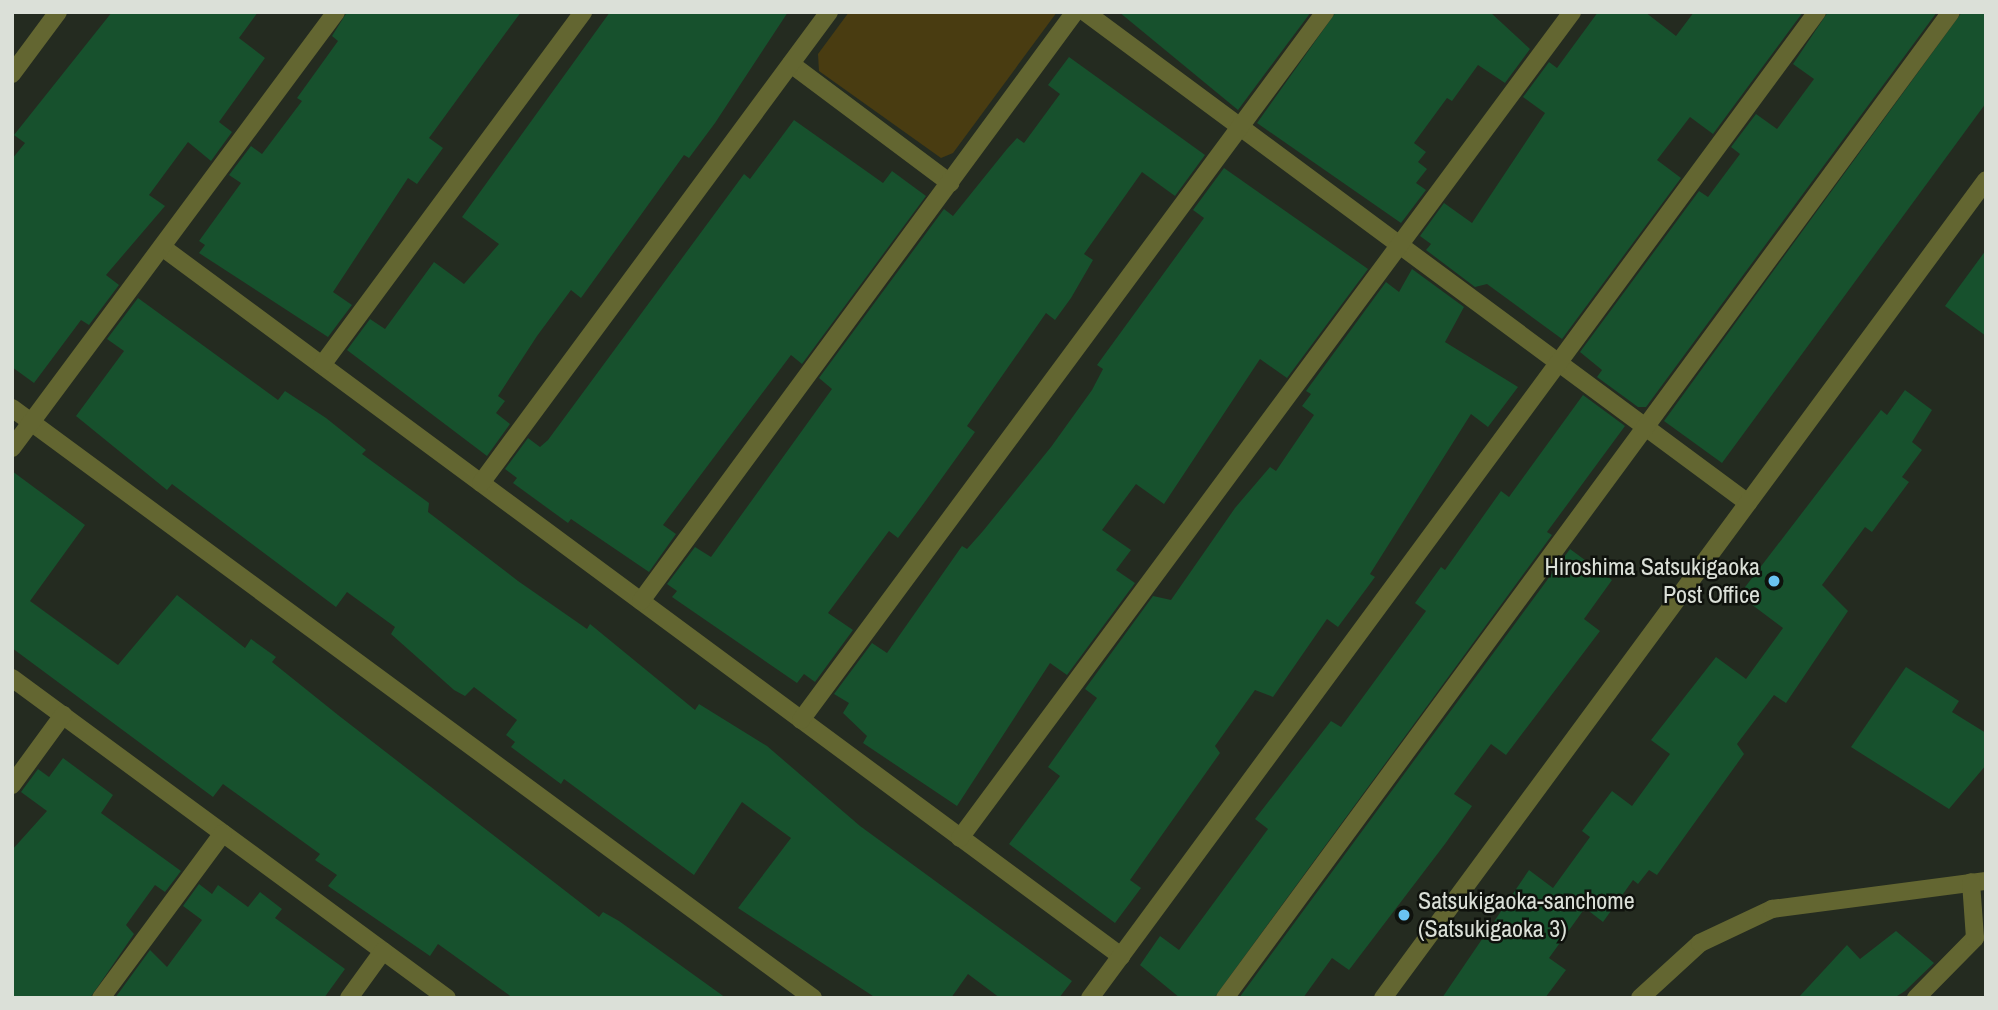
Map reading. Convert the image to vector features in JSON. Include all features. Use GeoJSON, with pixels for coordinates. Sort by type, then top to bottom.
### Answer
{"type":"FeatureCollection","features":[{"type":"Feature","properties":{"kind":"street"},"geometry":{"type":"LineString","coordinates":[[12,74],[58,12]]}},
{"type":"Feature","properties":{"kind":"street"},"geometry":{"type":"LineString","coordinates":[[12,448],[337,12]]}},
{"type":"Feature","properties":{"kind":"street"},"geometry":{"type":"LineString","coordinates":[[322,365],[583,12]]}},
{"type":"Feature","properties":{"kind":"street"},"geometry":{"type":"LineString","coordinates":[[481,483],[828,12]]}},
{"type":"Feature","properties":{"kind":"street"},"geometry":{"type":"LineString","coordinates":[[641,601],[1075,12]]}},
{"type":"Feature","properties":{"kind":"street"},"geometry":{"type":"LineString","coordinates":[[1085,12],[1748,503]]}},
{"type":"Feature","properties":{"kind":"street"},"geometry":{"type":"LineString","coordinates":[[801,720],[1325,12]]}},
{"type":"Feature","properties":{"kind":"street"},"geometry":{"type":"LineString","coordinates":[[960,838],[1572,12]]}},
{"type":"Feature","properties":{"kind":"street"},"geometry":{"type":"LineString","coordinates":[[1090,998],[1817,12]]}},
{"type":"Feature","properties":{"kind":"street"},"geometry":{"type":"LineString","coordinates":[[1225,998],[1647,429],[1951,12]]}},
{"type":"Feature","properties":{"kind":"street"},"geometry":{"type":"LineString","coordinates":[[791,64],[950,183]]}},
{"type":"Feature","properties":{"kind":"street"},"geometry":{"type":"LineString","coordinates":[[1383,998],[1986,180]]}},
{"type":"Feature","properties":{"kind":"street"},"geometry":{"type":"LineString","coordinates":[[162,247],[1121,956]]}},
{"type":"Feature","properties":{"kind":"street"},"geometry":{"type":"LineString","coordinates":[[12,408],[813,998]]}},
{"type":"Feature","properties":{"kind":"street"},"geometry":{"type":"LineString","coordinates":[[12,678],[447,998]]}},
{"type":"Feature","properties":{"kind":"street"},"geometry":{"type":"LineString","coordinates":[[12,785],[63,715]]}},
{"type":"Feature","properties":{"kind":"street"},"geometry":{"type":"LineString","coordinates":[[101,998],[223,833]]}},
{"type":"Feature","properties":{"kind":"street"},"geometry":{"type":"LineString","coordinates":[[1640,998],[1700,943],[1772,909],[1979,882],[1975,938],[1916,998]]}},
{"type":"Feature","properties":{"kind":"street"},"geometry":{"type":"LineString","coordinates":[[349,998],[383,951]]}},
{"type":"Feature","properties":{"kind":"shaded area"},"geometry":{"type":"Polygon","coordinates":[[[849,12],[1057,12],[953,153],[941,158],[819,71],[818,54],[849,12]]]}},
{"type":"Feature","properties":{"kind":"building"},"geometry":{"type":"Polygon","coordinates":[[[112,12],[258,12],[239,38],[265,58],[219,122],[232,132],[211,161],[188,142],[149,195],[165,206],[106,275],[119,285],[89,325],[81,320],[34,383],[12,367],[12,159],[25,143],[14,135],[112,12]]]}},
{"type":"Feature","properties":{"kind":"building"},"geometry":{"type":"Polygon","coordinates":[[[347,12],[521,12],[429,138],[443,148],[417,184],[408,178],[333,292],[352,305],[328,337],[199,253],[205,245],[199,241],[241,183],[229,175],[251,146],[262,154],[302,101],[297,98],[338,41],[332,36],[347,12]]]}},
{"type":"Feature","properties":{"kind":"building"},"geometry":{"type":"Polygon","coordinates":[[[610,12],[788,12],[715,123],[689,158],[684,155],[581,298],[571,290],[537,336],[498,396],[505,401],[496,413],[510,424],[487,456],[347,350],[370,319],[385,329],[434,262],[464,284],[499,244],[462,217],[610,12]]]}},
{"type":"Feature","properties":{"kind":"building"},"geometry":{"type":"Polygon","coordinates":[[[1119,12],[1311,12],[1238,110],[1119,12]]]}},
{"type":"Feature","properties":{"kind":"building"},"geometry":{"type":"Polygon","coordinates":[[[1336,12],[1490,12],[1530,49],[1505,83],[1478,65],[1452,101],[1447,98],[1414,143],[1426,152],[1418,162],[1427,169],[1416,183],[1426,190],[1401,223],[1257,123],[1336,12]]]}},
{"type":"Feature","properties":{"kind":"building"},"geometry":{"type":"Polygon","coordinates":[[[1598,12],[1645,12],[1676,36],[1694,12],[1803,12],[1713,134],[1690,117],[1657,160],[1681,178],[1562,339],[1487,284],[1475,287],[1426,250],[1431,244],[1420,236],[1444,203],[1472,223],[1545,113],[1523,97],[1549,62],[1557,68],[1598,12]]]}},
{"type":"Feature","properties":{"kind":"building"},"geometry":{"type":"Polygon","coordinates":[[[1828,12],[1937,12],[1646,407],[1638,407],[1597,377],[1602,370],[1580,352],[1699,191],[1708,197],[1740,154],[1731,147],[1756,114],[1777,129],[1814,79],[1793,64],[1828,12]]]}},
{"type":"Feature","properties":{"kind":"building"},"geometry":{"type":"Polygon","coordinates":[[[1962,12],[1986,12],[1986,103],[1722,463],[1664,421],[1962,12]]]}},
{"type":"Feature","properties":{"kind":"building"},"geometry":{"type":"Polygon","coordinates":[[[1069,57],[1205,155],[1175,196],[1142,172],[1084,254],[1093,260],[1071,298],[1055,320],[1046,313],[967,426],[975,432],[924,503],[898,538],[889,531],[828,613],[853,630],[815,682],[804,674],[797,683],[672,597],[677,591],[667,584],[695,547],[711,557],[832,389],[819,378],[944,209],[953,216],[1017,138],[1024,143],[1060,94],[1048,85],[1069,57]]]}},
{"type":"Feature","properties":{"kind":"building"},"geometry":{"type":"Polygon","coordinates":[[[794,120],[883,183],[892,171],[926,196],[802,364],[791,355],[663,525],[676,534],[649,572],[571,519],[568,523],[513,483],[517,478],[505,469],[528,438],[540,447],[548,440],[744,174],[750,179],[794,120]]]}},
{"type":"Feature","properties":{"kind":"building"},"geometry":{"type":"Polygon","coordinates":[[[1224,168],[1368,269],[1287,378],[1260,359],[1164,504],[1136,484],[1102,530],[1131,550],[1116,570],[1135,583],[1067,675],[1050,663],[957,806],[863,743],[867,736],[843,713],[849,703],[834,694],[872,643],[887,653],[962,546],[967,549],[1051,447],[1092,390],[1103,369],[1097,365],[1204,218],[1193,210],[1224,168]]]}},
{"type":"Feature","properties":{"kind":"building"},"geometry":{"type":"Polygon","coordinates":[[[1986,250],[1986,336],[1945,306],[1986,250]]]}},
{"type":"Feature","properties":{"kind":"building"},"geometry":{"type":"Polygon","coordinates":[[[1412,269],[1464,307],[1445,342],[1518,387],[1488,427],[1471,414],[1370,574],[1375,577],[1338,627],[1327,619],[1273,697],[1255,690],[1215,746],[1220,753],[1130,880],[1141,888],[1115,923],[1009,844],[1060,776],[1048,767],[1097,698],[1085,689],[1153,596],[1171,600],[1235,508],[1270,467],[1276,471],[1314,415],[1302,406],[1311,394],[1306,391],[1386,282],[1399,292],[1412,269]]]}},
{"type":"Feature","properties":{"kind":"building"},"geometry":{"type":"Polygon","coordinates":[[[138,298],[278,400],[285,391],[326,418],[366,450],[362,454],[429,503],[428,512],[518,581],[587,629],[590,624],[695,710],[699,704],[767,746],[860,826],[1072,981],[1059,998],[1000,998],[968,974],[951,998],[876,998],[738,908],[791,838],[742,802],[694,875],[564,779],[561,784],[511,747],[515,742],[506,735],[517,720],[474,687],[465,696],[454,690],[391,634],[395,627],[347,592],[336,607],[172,484],[167,490],[76,416],[124,351],[107,339],[138,298]]]}},
{"type":"Feature","properties":{"kind":"building"},"geometry":{"type":"Polygon","coordinates":[[[1905,390],[1932,410],[1912,442],[1922,450],[1902,477],[1909,482],[1872,532],[1865,527],[1822,585],[1848,611],[1786,703],[1774,695],[1737,744],[1744,754],[1657,875],[1649,870],[1638,884],[1633,880],[1603,922],[1585,908],[1549,958],[1566,970],[1545,998],[1442,998],[1529,870],[1553,888],[1590,837],[1582,831],[1612,791],[1632,806],[1670,754],[1651,740],[1716,657],[1746,679],[1783,628],[1739,595],[1881,410],[1887,415],[1905,390]]]}},
{"type":"Feature","properties":{"kind":"building"},"geometry":{"type":"Polygon","coordinates":[[[1583,395],[1625,426],[1547,532],[1552,535],[1214,998],[1180,998],[1140,965],[1160,936],[1179,950],[1268,829],[1255,819],[1331,721],[1341,727],[1426,611],[1415,603],[1441,567],[1445,570],[1501,491],[1509,497],[1583,395]]]}},
{"type":"Feature","properties":{"kind":"building"},"geometry":{"type":"Polygon","coordinates":[[[12,471],[85,525],[30,601],[118,665],[177,595],[245,648],[251,639],[276,657],[272,662],[599,917],[603,912],[619,921],[726,998],[513,998],[438,944],[430,956],[328,886],[337,875],[315,860],[320,854],[223,784],[213,797],[12,648],[12,471]]]}},
{"type":"Feature","properties":{"kind":"building"},"geometry":{"type":"Polygon","coordinates":[[[1570,549],[1612,580],[1584,619],[1600,631],[1506,755],[1491,744],[1454,794],[1472,806],[1445,844],[1349,970],[1332,958],[1303,998],[1239,998],[1570,549]]]}},
{"type":"Feature","properties":{"kind":"building"},"geometry":{"type":"Polygon","coordinates":[[[1906,667],[1959,701],[1952,712],[1986,733],[1986,765],[1949,809],[1851,747],[1906,667]]]}},
{"type":"Feature","properties":{"kind":"building"},"geometry":{"type":"Polygon","coordinates":[[[63,758],[113,795],[101,813],[181,871],[165,892],[155,885],[126,925],[134,934],[90,998],[12,998],[12,850],[47,811],[21,792],[38,769],[49,777],[63,758]]]}},
{"type":"Feature","properties":{"kind":"building"},"geometry":{"type":"Polygon","coordinates":[[[199,884],[212,894],[218,885],[248,907],[260,892],[282,909],[275,918],[345,969],[324,998],[115,998],[150,950],[167,967],[202,920],[183,906],[199,884]]]}},
{"type":"Feature","properties":{"kind":"building"},"geometry":{"type":"Polygon","coordinates":[[[1896,931],[1934,963],[1905,991],[1894,998],[1798,998],[1847,945],[1860,959],[1896,931]]]}},
{"type":"Feature","properties":{"kind":"place","name":"Hiroshima Satsukigaoka Post Office"},"geometry":{"type":"Point","coordinates":[1774,581]}},
{"type":"Feature","properties":{"kind":"place","name":"Satsukigaoka-sanchome (Satsukigaoka 3)"},"geometry":{"type":"Point","coordinates":[1404,915]}}]}
